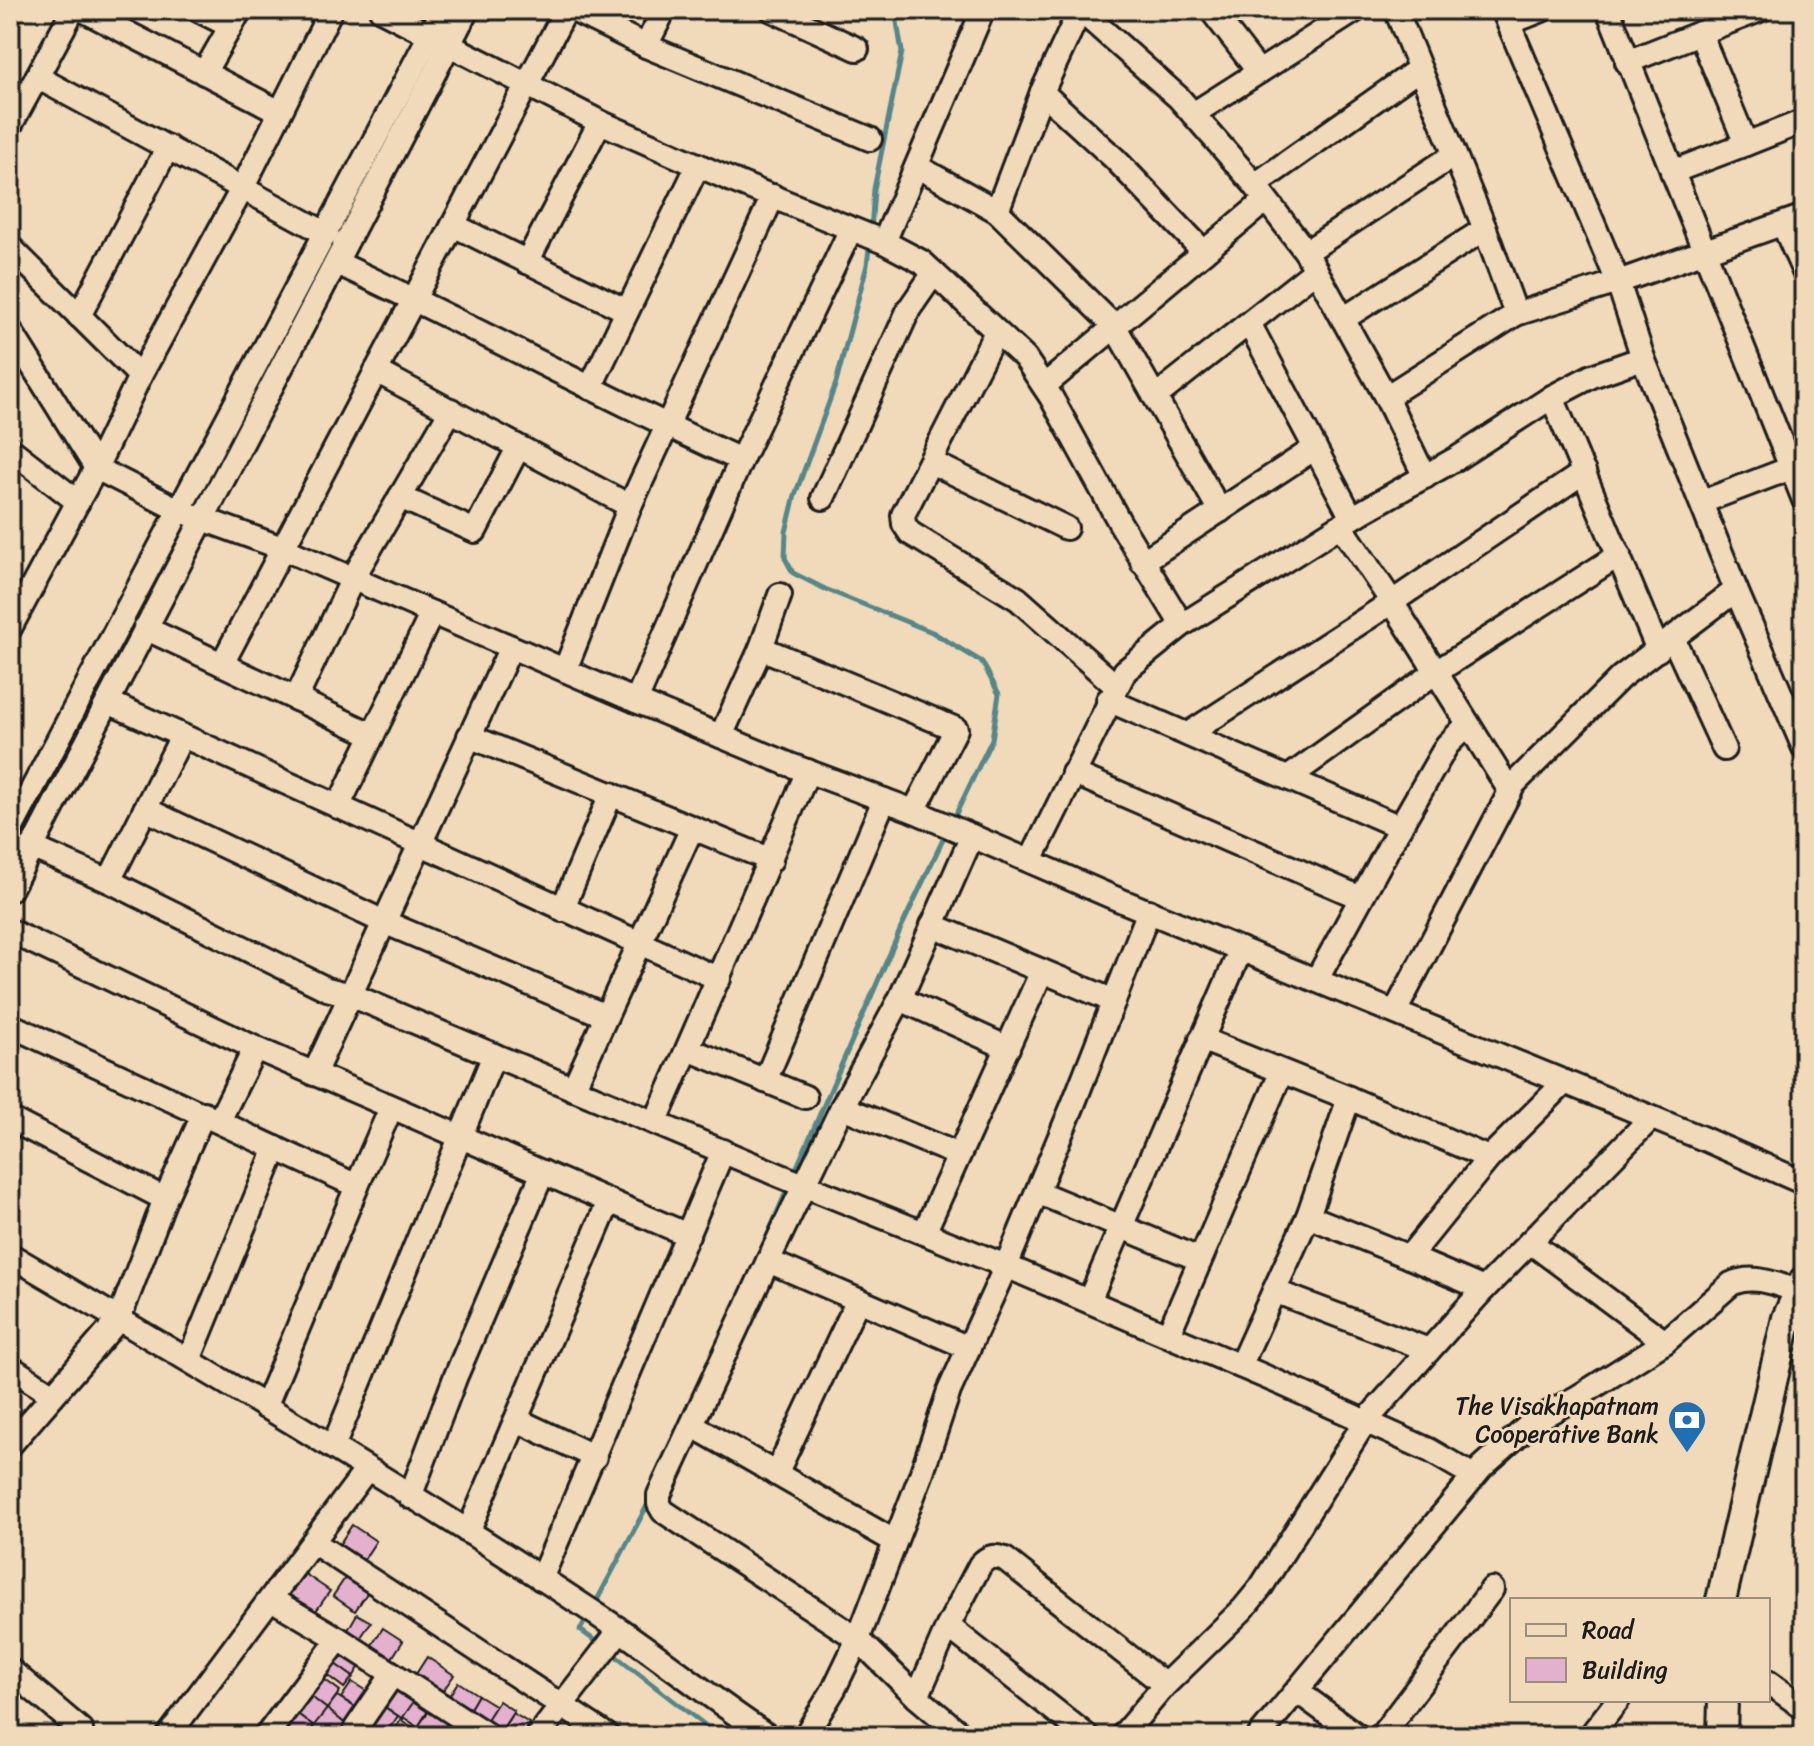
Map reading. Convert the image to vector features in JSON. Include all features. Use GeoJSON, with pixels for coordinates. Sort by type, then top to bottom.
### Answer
{"type":"FeatureCollection","features":[{"type":"Feature","properties":{"kind":"main road"},"geometry":{"type":"LineString","coordinates":[[1721,1598],[1787,1318],[1802,1296]]}},
{"type":"Feature","properties":{"kind":"main road"},"geometry":{"type":"LineString","coordinates":[[1738,1598],[1802,1296]]}},
{"type":"Feature","properties":{"kind":"main road"},"geometry":{"type":"LineString","coordinates":[[1709,1736],[1710,1702]]}},
{"type":"Feature","properties":{"kind":"main road"},"geometry":{"type":"LineString","coordinates":[[1722,1736],[1723,1702]]}},
{"type":"Feature","properties":{"kind":"street"},"geometry":{"type":"LineString","coordinates":[[10,126],[73,10]]}},
{"type":"Feature","properties":{"kind":"street"},"geometry":{"type":"LineString","coordinates":[[83,10],[280,112]]}},
{"type":"Feature","properties":{"kind":"street"},"geometry":{"type":"LineString","coordinates":[[198,10],[235,18],[204,73]]}},
{"type":"Feature","properties":{"kind":"street"},"geometry":{"type":"LineString","coordinates":[[10,628],[96,468],[140,376],[242,189],[331,10]]}},
{"type":"Feature","properties":{"kind":"street"},"geometry":{"type":"LineString","coordinates":[[381,10],[600,122],[867,235],[922,262],[1025,358],[1044,386],[1142,562],[1182,625]]}},
{"type":"Feature","properties":{"kind":"street"},"geometry":{"type":"LineString","coordinates":[[13,818],[337,263],[439,41],[443,10]]}},
{"type":"Feature","properties":{"kind":"street"},"geometry":{"type":"LineString","coordinates":[[10,890],[145,628],[191,515],[327,234],[439,41],[467,10]]}},
{"type":"Feature","properties":{"kind":"street"},"geometry":{"type":"LineString","coordinates":[[222,664],[566,10]]}},
{"type":"Feature","properties":{"kind":"street"},"geometry":{"type":"LineString","coordinates":[[573,10],[646,46],[870,139]]}},
{"type":"Feature","properties":{"kind":"street"},"geometry":{"type":"LineString","coordinates":[[646,46],[664,10]]}},
{"type":"Feature","properties":{"kind":"street"},"geometry":{"type":"LineString","coordinates":[[772,10],[857,49]]}},
{"type":"Feature","properties":{"kind":"street"},"geometry":{"type":"LineString","coordinates":[[636,701],[741,460],[867,235],[918,167],[983,10]]}},
{"type":"Feature","properties":{"kind":"street"},"geometry":{"type":"LineString","coordinates":[[997,211],[1042,92],[1080,10],[1179,98],[1261,193],[1311,261],[1386,397],[1425,477]]}},
{"type":"Feature","properties":{"kind":"street"},"geometry":{"type":"LineString","coordinates":[[1212,10],[1259,72]]}},
{"type":"Feature","properties":{"kind":"street"},"geometry":{"type":"LineString","coordinates":[[1193,114],[1356,10]]}},
{"type":"Feature","properties":{"kind":"street"},"geometry":{"type":"LineString","coordinates":[[1396,10],[1516,314]]}},
{"type":"Feature","properties":{"kind":"street"},"geometry":{"type":"LineString","coordinates":[[1542,10],[1506,16],[1618,282],[1643,358],[1736,590],[1804,748]]}},
{"type":"Feature","properties":{"kind":"street"},"geometry":{"type":"LineString","coordinates":[[1608,10],[1804,500]]}},
{"type":"Feature","properties":{"kind":"street"},"geometry":{"type":"LineString","coordinates":[[1627,62],[1760,10]]}},
{"type":"Feature","properties":{"kind":"street"},"geometry":{"type":"LineString","coordinates":[[1700,33],[1746,144]]}},
{"type":"Feature","properties":{"kind":"street"},"geometry":{"type":"LineString","coordinates":[[1044,386],[1204,252],[1261,193],[1419,69]]}},
{"type":"Feature","properties":{"kind":"street"},"geometry":{"type":"LineString","coordinates":[[37,77],[327,234]]}},
{"type":"Feature","properties":{"kind":"street"},"geometry":{"type":"LineString","coordinates":[[1042,92],[1115,159],[1204,252]]}},
{"type":"Feature","properties":{"kind":"street"},"geometry":{"type":"LineString","coordinates":[[1672,172],[1804,121]]}},
{"type":"Feature","properties":{"kind":"street"},"geometry":{"type":"LineString","coordinates":[[527,262],[600,122]]}},
{"type":"Feature","properties":{"kind":"street"},"geometry":{"type":"LineString","coordinates":[[79,316],[168,147]]}},
{"type":"Feature","properties":{"kind":"street"},"geometry":{"type":"LineString","coordinates":[[1155,397],[1250,325],[1311,261],[1454,155]]}},
{"type":"Feature","properties":{"kind":"street"},"geometry":{"type":"LineString","coordinates":[[590,388],[698,165]]}},
{"type":"Feature","properties":{"kind":"street"},"geometry":{"type":"LineString","coordinates":[[918,167],[997,211],[1115,327],[1220,511]]}},
{"type":"Feature","properties":{"kind":"street"},"geometry":{"type":"LineString","coordinates":[[565,670],[630,506],[773,196]]}},
{"type":"Feature","properties":{"kind":"street"},"geometry":{"type":"LineString","coordinates":[[1386,397],[1516,314],[1794,220],[1804,272]]}},
{"type":"Feature","properties":{"kind":"street"},"geometry":{"type":"LineString","coordinates":[[453,225],[627,311]]}},
{"type":"Feature","properties":{"kind":"street"},"geometry":{"type":"LineString","coordinates":[[1343,319],[1485,229]]}},
{"type":"Feature","properties":{"kind":"street"},"geometry":{"type":"LineString","coordinates":[[10,247],[140,376]]}},
{"type":"Feature","properties":{"kind":"street"},"geometry":{"type":"LineString","coordinates":[[337,263],[741,460]]}},
{"type":"Feature","properties":{"kind":"street"},"geometry":{"type":"LineString","coordinates":[[823,498],[909,309],[934,273]]}},
{"type":"Feature","properties":{"kind":"street"},"geometry":{"type":"LineString","coordinates":[[1250,325],[1315,448],[1346,522],[1510,791]]}},
{"type":"Feature","properties":{"kind":"street"},"geometry":{"type":"LineString","coordinates":[[10,330],[96,468],[191,515],[282,548],[636,701],[914,811],[1804,1183]]}},
{"type":"Feature","properties":{"kind":"street"},"geometry":{"type":"LineString","coordinates":[[996,332],[903,515],[910,533],[1018,599],[1112,693],[1188,734],[1400,827]]}},
{"type":"Feature","properties":{"kind":"street"},"geometry":{"type":"LineString","coordinates":[[1031,860],[1125,671],[1182,625],[1552,397],[1592,376],[1643,358]]}},
{"type":"Feature","properties":{"kind":"street"},"geometry":{"type":"LineString","coordinates":[[376,371],[630,506]]}},
{"type":"Feature","properties":{"kind":"street"},"geometry":{"type":"LineString","coordinates":[[1552,397],[1619,555],[1724,749]]}},
{"type":"Feature","properties":{"kind":"street"},"geometry":{"type":"LineString","coordinates":[[296,699],[353,578],[451,410]]}},
{"type":"Feature","properties":{"kind":"street"},"geometry":{"type":"LineString","coordinates":[[400,497],[475,531],[518,448]]}},
{"type":"Feature","properties":{"kind":"street"},"geometry":{"type":"LineString","coordinates":[[1142,562],[1315,448]]}},
{"type":"Feature","properties":{"kind":"street"},"geometry":{"type":"LineString","coordinates":[[13,458],[78,502]]}},
{"type":"Feature","properties":{"kind":"street"},"geometry":{"type":"LineString","coordinates":[[931,462],[1066,528]]}},
{"type":"Feature","properties":{"kind":"street"},"geometry":{"type":"LineString","coordinates":[[1702,502],[1791,468]]}},
{"type":"Feature","properties":{"kind":"street"},"geometry":{"type":"LineString","coordinates":[[1188,734],[1392,602],[1584,472]]}},
{"type":"Feature","properties":{"kind":"street"},"geometry":{"type":"LineString","coordinates":[[1288,778],[1436,672],[1619,555]]}},
{"type":"Feature","properties":{"kind":"street"},"geometry":{"type":"LineString","coordinates":[[1395,1012],[1514,784],[1621,677],[1736,590]]}},
{"type":"Feature","properties":{"kind":"street"},"geometry":{"type":"LineString","coordinates":[[721,736],[761,648],[780,595]]}},
{"type":"Feature","properties":{"kind":"street"},"geometry":{"type":"LineString","coordinates":[[338,807],[432,613]]}},
{"type":"Feature","properties":{"kind":"street"},"geometry":{"type":"LineString","coordinates":[[145,628],[373,735]]}},
{"type":"Feature","properties":{"kind":"street"},"geometry":{"type":"LineString","coordinates":[[314,1074],[511,647]]}},
{"type":"Feature","properties":{"kind":"street"},"geometry":{"type":"LineString","coordinates":[[761,648],[956,729],[914,811]]}},
{"type":"Feature","properties":{"kind":"street"},"geometry":{"type":"LineString","coordinates":[[108,702],[719,979]]}},
{"type":"Feature","properties":{"kind":"street"},"geometry":{"type":"LineString","coordinates":[[1317,979],[1447,745],[1468,724]]}},
{"type":"Feature","properties":{"kind":"street"},"geometry":{"type":"LineString","coordinates":[[109,881],[182,736]]}},
{"type":"Feature","properties":{"kind":"street"},"geometry":{"type":"LineString","coordinates":[[469,736],[771,860]]}},
{"type":"Feature","properties":{"kind":"street"},"geometry":{"type":"LineString","coordinates":[[655,1123],[808,771]]}},
{"type":"Feature","properties":{"kind":"street"},"geometry":{"type":"LineString","coordinates":[[1073,773],[1361,898]]}},
{"type":"Feature","properties":{"kind":"street"},"geometry":{"type":"LineString","coordinates":[[562,910],[611,794]]}},
{"type":"Feature","properties":{"kind":"street"},"geometry":{"type":"LineString","coordinates":[[765,1081],[884,800]]}},
{"type":"Feature","properties":{"kind":"street"},"geometry":{"type":"LineString","coordinates":[[145,809],[384,922],[606,1016]]}},
{"type":"Feature","properties":{"kind":"street"},"geometry":{"type":"LineString","coordinates":[[573,1089],[692,828]]}},
{"type":"Feature","properties":{"kind":"street"},"geometry":{"type":"LineString","coordinates":[[957,830],[932,925],[900,999],[842,1107],[795,1182],[768,1261],[659,1495],[659,1504],[663,1511],[858,1639],[917,1697],[963,1736]]}},
{"type":"Feature","properties":{"kind":"street"},"geometry":{"type":"LineString","coordinates":[[31,847],[109,881],[327,989],[351,995],[795,1182],[1089,1301],[1429,1450],[1474,1476]]}},
{"type":"Feature","properties":{"kind":"street"},"geometry":{"type":"LineString","coordinates":[[805,1736],[834,1689],[858,1639],[921,1475],[949,1391],[1037,1192],[1149,911]]}},
{"type":"Feature","properties":{"kind":"street"},"geometry":{"type":"LineString","coordinates":[[932,925],[1114,1001]]}},
{"type":"Feature","properties":{"kind":"street"},"geometry":{"type":"LineString","coordinates":[[10,931],[255,1048],[688,1235]]}},
{"type":"Feature","properties":{"kind":"street"},"geometry":{"type":"LineString","coordinates":[[1089,1301],[1241,949]]}},
{"type":"Feature","properties":{"kind":"street"},"geometry":{"type":"LineString","coordinates":[[924,1233],[1042,971]]}},
{"type":"Feature","properties":{"kind":"street"},"geometry":{"type":"LineString","coordinates":[[900,999],[1008,1048]]}},
{"type":"Feature","properties":{"kind":"street"},"geometry":{"type":"LineString","coordinates":[[10,1025],[357,1186]]}},
{"type":"Feature","properties":{"kind":"street"},"geometry":{"type":"LineString","coordinates":[[1201,1039],[1489,1158]]}},
{"type":"Feature","properties":{"kind":"street"},"geometry":{"type":"LineString","coordinates":[[10,1445],[119,1319],[165,1199],[211,1117],[255,1048]]}},
{"type":"Feature","properties":{"kind":"street"},"geometry":{"type":"LineString","coordinates":[[688,1049],[805,1097]]}},
{"type":"Feature","properties":{"kind":"street"},"geometry":{"type":"LineString","coordinates":[[333,1447],[494,1055]]}},
{"type":"Feature","properties":{"kind":"street"},"geometry":{"type":"LineString","coordinates":[[1168,1335],[1281,1073]]}},
{"type":"Feature","properties":{"kind":"street"},"geometry":{"type":"LineString","coordinates":[[1409,1257],[1489,1158],[1565,1082]]}},
{"type":"Feature","properties":{"kind":"street"},"geometry":{"type":"LineString","coordinates":[[1240,1366],[1308,1216],[1349,1098]]}},
{"type":"Feature","properties":{"kind":"street"},"geometry":{"type":"LineString","coordinates":[[842,1107],[959,1155]]}},
{"type":"Feature","properties":{"kind":"street"},"geometry":{"type":"LineString","coordinates":[[265,1407],[391,1108]]}},
{"type":"Feature","properties":{"kind":"street"},"geometry":{"type":"LineString","coordinates":[[1122,1736],[1165,1685],[1223,1630],[1261,1587],[1365,1422],[1484,1289],[1651,1118]]}},
{"type":"Feature","properties":{"kind":"street"},"geometry":{"type":"LineString","coordinates":[[10,1119],[165,1199]]}},
{"type":"Feature","properties":{"kind":"street"},"geometry":{"type":"LineString","coordinates":[[189,1360],[276,1148]]}},
{"type":"Feature","properties":{"kind":"street"},"geometry":{"type":"LineString","coordinates":[[541,1579],[723,1151]]}},
{"type":"Feature","properties":{"kind":"street"},"geometry":{"type":"LineString","coordinates":[[410,1497],[455,1378],[543,1172]]}},
{"type":"Feature","properties":{"kind":"street"},"geometry":{"type":"LineString","coordinates":[[1037,1192],[1199,1259]]}},
{"type":"Feature","properties":{"kind":"street"},"geometry":{"type":"LineString","coordinates":[[468,1532],[609,1201]]}},
{"type":"Feature","properties":{"kind":"street"},"geometry":{"type":"LineString","coordinates":[[1308,1216],[1484,1289]]}},
{"type":"Feature","properties":{"kind":"street"},"geometry":{"type":"LineString","coordinates":[[1530,1242],[1665,1342]]}},
{"type":"Feature","properties":{"kind":"street"},"geometry":{"type":"LineString","coordinates":[[10,1255],[333,1447],[468,1532],[591,1612],[610,1643],[768,1736]]}},
{"type":"Feature","properties":{"kind":"street"},"geometry":{"type":"LineString","coordinates":[[768,1261],[969,1348]]}},
{"type":"Feature","properties":{"kind":"street"},"geometry":{"type":"LineString","coordinates":[[1259,1736],[1474,1476],[1534,1421],[1665,1342],[1731,1284],[1741,1279],[1761,1280],[1802,1296]]}},
{"type":"Feature","properties":{"kind":"street"},"geometry":{"type":"LineString","coordinates":[[1274,1291],[1429,1350]]}},
{"type":"Feature","properties":{"kind":"street"},"geometry":{"type":"LineString","coordinates":[[776,1474],[858,1300]]}},
{"type":"Feature","properties":{"kind":"street"},"geometry":{"type":"LineString","coordinates":[[10,1367],[53,1395]]}},
{"type":"Feature","properties":{"kind":"street"},"geometry":{"type":"LineString","coordinates":[[517,1420],[595,1457]]}},
{"type":"Feature","properties":{"kind":"street"},"geometry":{"type":"LineString","coordinates":[[693,1426],[894,1541]]}},
{"type":"Feature","properties":{"kind":"street"},"geometry":{"type":"LineString","coordinates":[[168,1736],[367,1469]]}},
{"type":"Feature","properties":{"kind":"street"},"geometry":{"type":"LineString","coordinates":[[313,1542],[608,1736]]}},
{"type":"Feature","properties":{"kind":"street"},"geometry":{"type":"LineString","coordinates":[[917,1697],[948,1626],[980,1565],[987,1558],[996,1556],[1005,1559],[1165,1685]]}},
{"type":"Feature","properties":{"kind":"street"},"geometry":{"type":"LineString","coordinates":[[1381,1736],[1492,1589]]}},
{"type":"Feature","properties":{"kind":"street"},"geometry":{"type":"LineString","coordinates":[[271,1599],[489,1736]]}},
{"type":"Feature","properties":{"kind":"street"},"geometry":{"type":"LineString","coordinates":[[948,1626],[1087,1736]]}},
{"type":"Feature","properties":{"kind":"street"},"geometry":{"type":"LineString","coordinates":[[266,1736],[339,1639]]}},
{"type":"Feature","properties":{"kind":"street"},"geometry":{"type":"LineString","coordinates":[[538,1736],[610,1643]]}},
{"type":"Feature","properties":{"kind":"street"},"geometry":{"type":"LineString","coordinates":[[10,1670],[82,1734]]}},
{"type":"Feature","properties":{"kind":"street"},"geometry":{"type":"LineString","coordinates":[[358,1733],[393,1674]]}},
{"type":"Feature","properties":{"kind":"street"},"geometry":{"type":"LineString","coordinates":[[1770,1683],[1804,1708]]}},
{"type":"Feature","properties":{"kind":"street"},"geometry":{"type":"LineString","coordinates":[[1297,1691],[1358,1736]]}},
{"type":"Feature","properties":{"kind":"street"},"geometry":{"type":"LineString","coordinates":[[1590,1736],[1616,1702]]}},
{"type":"Feature","properties":{"kind":"building"},"geometry":{"type":"Polygon","coordinates":[[[352,1525],[376,1541],[363,1561],[339,1545],[352,1525]]]}},
{"type":"Feature","properties":{"kind":"building"},"geometry":{"type":"Polygon","coordinates":[[[305,1574],[330,1591],[314,1614],[288,1597],[305,1574]]]}},
{"type":"Feature","properties":{"kind":"building"},"geometry":{"type":"Polygon","coordinates":[[[347,1575],[369,1590],[355,1611],[333,1596],[347,1575]]]}},
{"type":"Feature","properties":{"kind":"building"},"geometry":{"type":"Polygon","coordinates":[[[357,1614],[371,1622],[359,1640],[346,1633],[357,1614]]]}},
{"type":"Feature","properties":{"kind":"building"},"geometry":{"type":"Polygon","coordinates":[[[383,1628],[403,1641],[390,1661],[370,1648],[383,1628]]]}},
{"type":"Feature","properties":{"kind":"building"},"geometry":{"type":"Polygon","coordinates":[[[341,1652],[360,1666],[353,1677],[333,1663],[341,1652]]]}},
{"type":"Feature","properties":{"kind":"building"},"geometry":{"type":"Polygon","coordinates":[[[427,1657],[454,1675],[443,1691],[416,1674],[427,1657]]]}},
{"type":"Feature","properties":{"kind":"building"},"geometry":{"type":"Polygon","coordinates":[[[335,1664],[353,1677],[344,1688],[327,1675],[335,1664]]]}},
{"type":"Feature","properties":{"kind":"building"},"geometry":{"type":"Polygon","coordinates":[[[320,1676],[340,1691],[327,1709],[306,1693],[320,1676]]]}},
{"type":"Feature","properties":{"kind":"building"},"geometry":{"type":"Polygon","coordinates":[[[352,1682],[376,1697],[365,1713],[341,1698],[352,1682]]]}},
{"type":"Feature","properties":{"kind":"building"},"geometry":{"type":"Polygon","coordinates":[[[458,1682],[478,1695],[467,1714],[446,1701],[458,1682]]]}},
{"type":"Feature","properties":{"kind":"building"},"geometry":{"type":"Polygon","coordinates":[[[393,1686],[415,1700],[403,1719],[379,1703],[393,1686]]]}},
{"type":"Feature","properties":{"kind":"building"},"geometry":{"type":"Polygon","coordinates":[[[309,1695],[327,1709],[314,1726],[295,1712],[309,1695]]]}},
{"type":"Feature","properties":{"kind":"building"},"geometry":{"type":"Polygon","coordinates":[[[478,1695],[496,1706],[483,1727],[465,1717],[478,1695]]]}},
{"type":"Feature","properties":{"kind":"building"},"geometry":{"type":"Polygon","coordinates":[[[337,1696],[361,1711],[348,1726],[327,1709],[337,1696]]]}},
{"type":"Feature","properties":{"kind":"building"},"geometry":{"type":"Polygon","coordinates":[[[415,1700],[429,1709],[418,1727],[403,1717],[415,1700]]]}},
{"type":"Feature","properties":{"kind":"building"},"geometry":{"type":"Polygon","coordinates":[[[499,1701],[514,1711],[501,1731],[486,1721],[499,1701]]]}},
{"type":"Feature","properties":{"kind":"building"},"geometry":{"type":"Polygon","coordinates":[[[383,1706],[398,1716],[385,1735],[369,1725],[383,1706]]]}},
{"type":"Feature","properties":{"kind":"building"},"geometry":{"type":"Polygon","coordinates":[[[432,1706],[451,1718],[439,1736],[431,1736],[418,1727],[432,1706]]]}},
{"type":"Feature","properties":{"kind":"building"},"geometry":{"type":"Polygon","coordinates":[[[327,1709],[348,1726],[340,1736],[322,1736],[312,1728],[327,1709]]]}},
{"type":"Feature","properties":{"kind":"building"},"geometry":{"type":"Polygon","coordinates":[[[296,1713],[314,1726],[306,1736],[287,1736],[282,1732],[296,1713]]]}},
{"type":"Feature","properties":{"kind":"building"},"geometry":{"type":"Polygon","coordinates":[[[513,1713],[529,1723],[522,1736],[500,1733],[513,1713]]]}},
{"type":"Feature","properties":{"kind":"building"},"geometry":{"type":"Polygon","coordinates":[[[451,1718],[467,1729],[463,1736],[439,1736],[451,1718]]]}},
{"type":"Feature","properties":{"kind":"building"},"geometry":{"type":"Polygon","coordinates":[[[401,1720],[420,1732],[418,1736],[390,1736],[401,1720]]]}},
{"type":"Feature","properties":{"kind":"waterway"},"geometry":{"type":"LineString","coordinates":[[871,231],[874,189],[902,52],[895,10]]}},
{"type":"Feature","properties":{"kind":"waterway"},"geometry":{"type":"LineString","coordinates":[[870,241],[867,265],[836,383],[795,495],[786,532],[785,558],[793,573],[932,632],[982,662],[999,694],[992,739],[952,822]]}},
{"type":"Feature","properties":{"kind":"waterway"},"geometry":{"type":"LineString","coordinates":[[793,1176],[901,928],[947,831]]}},
{"type":"Feature","properties":{"kind":"waterway"},"geometry":{"type":"LineString","coordinates":[[763,1246],[789,1185]]}},
{"type":"Feature","properties":{"kind":"waterway"},"geometry":{"type":"LineString","coordinates":[[595,1604],[650,1500]]}},
{"type":"Feature","properties":{"kind":"waterway"},"geometry":{"type":"LineString","coordinates":[[588,1616],[580,1630],[601,1645]]}},
{"type":"Feature","properties":{"kind":"waterway"},"geometry":{"type":"LineString","coordinates":[[609,1651],[719,1736]]}},
{"type":"Feature","properties":{"kind":"place","name":"The Visakhapatnam Cooperative Bank"},"geometry":{"type":"Point","coordinates":[1687,1454]}}]}
